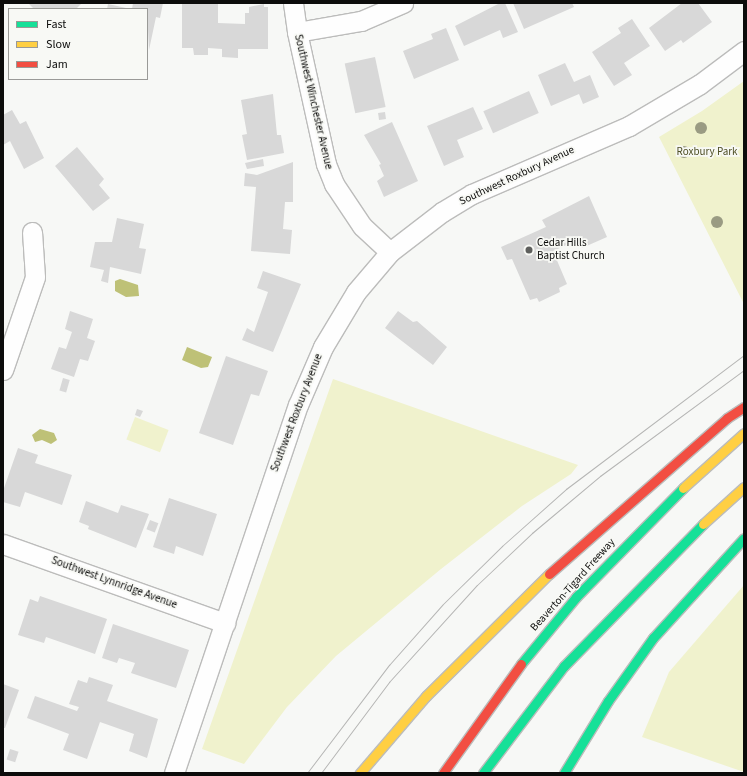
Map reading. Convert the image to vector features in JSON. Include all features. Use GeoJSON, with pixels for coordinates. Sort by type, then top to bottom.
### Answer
{"type":"FeatureCollection","features":[{"type":"Feature","properties":{"kind":"highway"},"geometry":{"type":"LineString","coordinates":[[360,773],[432,691],[566,557],[727,418],[744,407]]}},
{"type":"Feature","properties":{"kind":"highway","name":"Beaverton-Tigard Freeway"},"geometry":{"type":"LineString","coordinates":[[442,773],[536,643],[576,597],[687,484],[744,433]]}},
{"type":"Feature","properties":{"kind":"highway"},"geometry":{"type":"LineString","coordinates":[[483,773],[564,666],[617,609],[720,507],[744,487]]}},
{"type":"Feature","properties":{"kind":"highway"},"geometry":{"type":"LineString","coordinates":[[564,773],[608,701],[653,638],[744,538]]}},
{"type":"Feature","properties":{"kind":"street","name":"Southwest Winchester Avenue"},"geometry":{"type":"LineString","coordinates":[[293,3],[297,32],[326,164],[334,184],[362,226],[390,252]]}},
{"type":"Feature","properties":{"kind":"street"},"geometry":{"type":"LineString","coordinates":[[297,32],[361,21],[403,3]]}},
{"type":"Feature","properties":{"kind":"street","name":"Southwest Roxbury Avenue"},"geometry":{"type":"LineString","coordinates":[[174,773],[298,405],[323,347],[356,292],[390,252],[415,230],[466,198],[629,126],[700,84],[744,50]]}},
{"type":"Feature","properties":{"kind":"street"},"geometry":{"type":"LineString","coordinates":[[3,370],[35,277],[32,232]]}},
{"type":"Feature","properties":{"kind":"street","name":"Southwest Lynnridge Avenue"},"geometry":{"type":"LineString","coordinates":[[3,544],[225,623]]}},
{"type":"Feature","properties":{"kind":"green space","name":"Roxbury Park"},"geometry":{"type":"Polygon","coordinates":[[[744,81],[744,304],[659,137],[702,111],[744,81]]]}},
{"type":"Feature","properties":{"kind":"green space"},"geometry":{"type":"Polygon","coordinates":[[[333,379],[578,465],[571,474],[522,506],[441,569],[336,656],[287,707],[244,764],[202,749],[333,379]]]}},
{"type":"Feature","properties":{"kind":"green space"},"geometry":{"type":"Polygon","coordinates":[[[135,417],[169,430],[160,452],[126,439],[135,417]]]}},
{"type":"Feature","properties":{"kind":"green space"},"geometry":{"type":"Polygon","coordinates":[[[744,585],[744,772],[642,737],[669,672],[744,585]]]}},
{"type":"Feature","properties":{"kind":"shaded area"},"geometry":{"type":"Polygon","coordinates":[[[120,279],[138,285],[139,296],[126,297],[115,291],[115,281],[120,279]]]}},
{"type":"Feature","properties":{"kind":"shaded area"},"geometry":{"type":"Polygon","coordinates":[[[187,347],[212,357],[208,367],[201,368],[182,360],[187,347]]]}},
{"type":"Feature","properties":{"kind":"shaded area"},"geometry":{"type":"Polygon","coordinates":[[[40,429],[54,433],[57,440],[51,444],[42,440],[35,442],[32,435],[40,429]]]}},
{"type":"Feature","properties":{"kind":"building"},"geometry":{"type":"Polygon","coordinates":[[[28,3],[82,3],[77,8],[33,8],[28,3]]]}},
{"type":"Feature","properties":{"kind":"building"},"geometry":{"type":"Polygon","coordinates":[[[133,3],[163,3],[160,18],[156,17],[149,50],[148,8],[132,8],[133,3]]]}},
{"type":"Feature","properties":{"kind":"building"},"geometry":{"type":"Polygon","coordinates":[[[218,3],[218,23],[245,24],[245,13],[249,13],[249,7],[264,4],[264,7],[268,7],[268,49],[238,49],[238,58],[222,57],[222,49],[208,48],[208,55],[194,55],[193,48],[182,48],[182,4],[218,3]]]}},
{"type":"Feature","properties":{"kind":"building"},"geometry":{"type":"Polygon","coordinates":[[[500,3],[505,3],[518,32],[503,38],[500,30],[464,46],[455,26],[500,3]]]}},
{"type":"Feature","properties":{"kind":"building"},"geometry":{"type":"Polygon","coordinates":[[[513,3],[572,3],[574,7],[524,29],[513,3]]]}},
{"type":"Feature","properties":{"kind":"building"},"geometry":{"type":"Polygon","coordinates":[[[682,3],[698,3],[712,22],[683,43],[681,40],[665,51],[649,28],[682,3]]]}},
{"type":"Feature","properties":{"kind":"building"},"geometry":{"type":"Polygon","coordinates":[[[108,4],[126,8],[107,8],[108,4]]]}},
{"type":"Feature","properties":{"kind":"building"},"geometry":{"type":"Polygon","coordinates":[[[632,19],[650,46],[624,63],[632,75],[614,86],[592,52],[621,33],[618,28],[632,19]]]}},
{"type":"Feature","properties":{"kind":"building"},"geometry":{"type":"Polygon","coordinates":[[[446,28],[459,60],[414,79],[403,51],[433,39],[431,34],[446,28]]]}},
{"type":"Feature","properties":{"kind":"building"},"geometry":{"type":"Polygon","coordinates":[[[375,57],[386,107],[355,113],[345,63],[375,57]]]}},
{"type":"Feature","properties":{"kind":"building"},"geometry":{"type":"Polygon","coordinates":[[[565,63],[574,82],[590,75],[599,97],[583,104],[579,94],[551,106],[538,75],[565,63]]]}},
{"type":"Feature","properties":{"kind":"building"},"geometry":{"type":"Polygon","coordinates":[[[529,91],[539,113],[493,133],[483,111],[529,91]]]}},
{"type":"Feature","properties":{"kind":"building"},"geometry":{"type":"Polygon","coordinates":[[[273,94],[277,135],[281,135],[284,153],[247,160],[242,135],[247,134],[241,100],[273,94]]]}},
{"type":"Feature","properties":{"kind":"building"},"geometry":{"type":"Polygon","coordinates":[[[473,107],[483,129],[457,140],[464,157],[444,166],[427,126],[473,107]]]}},
{"type":"Feature","properties":{"kind":"building"},"geometry":{"type":"Polygon","coordinates":[[[12,110],[20,124],[26,121],[44,158],[24,169],[10,141],[3,145],[3,115],[12,110]]]}},
{"type":"Feature","properties":{"kind":"building"},"geometry":{"type":"Polygon","coordinates":[[[385,112],[386,119],[379,120],[378,113],[385,112]]]}},
{"type":"Feature","properties":{"kind":"building"},"geometry":{"type":"Polygon","coordinates":[[[392,122],[418,181],[384,197],[377,181],[384,176],[379,165],[381,164],[364,135],[392,122]]]}},
{"type":"Feature","properties":{"kind":"building"},"geometry":{"type":"Polygon","coordinates":[[[77,147],[104,179],[99,185],[110,198],[93,211],[55,166],[77,147]]]}},
{"type":"Feature","properties":{"kind":"building"},"geometry":{"type":"Polygon","coordinates":[[[263,159],[264,166],[247,169],[245,163],[263,159]]]}},
{"type":"Feature","properties":{"kind":"building"},"geometry":{"type":"Polygon","coordinates":[[[293,162],[293,202],[285,202],[283,229],[292,230],[290,254],[251,251],[256,187],[244,186],[245,173],[257,175],[293,162]]]}},
{"type":"Feature","properties":{"kind":"building","name":"Cedar Hills Baptist Church"},"geometry":{"type":"Polygon","coordinates":[[[589,196],[607,237],[582,248],[578,240],[553,251],[567,284],[559,288],[560,292],[539,302],[537,298],[530,300],[512,259],[507,260],[501,247],[546,227],[542,220],[589,196]]]}},
{"type":"Feature","properties":{"kind":"building"},"geometry":{"type":"Polygon","coordinates":[[[117,218],[144,224],[139,248],[146,249],[141,274],[110,267],[108,283],[101,281],[104,270],[90,267],[95,242],[112,242],[117,218]]]}},
{"type":"Feature","properties":{"kind":"building"},"geometry":{"type":"Polygon","coordinates":[[[263,271],[301,284],[273,352],[242,340],[247,328],[254,332],[268,292],[257,288],[263,271]]]}},
{"type":"Feature","properties":{"kind":"building"},"geometry":{"type":"Polygon","coordinates":[[[70,311],[93,319],[87,338],[95,341],[88,361],[80,359],[74,377],[51,369],[59,347],[66,349],[72,332],[65,329],[70,311]]]}},
{"type":"Feature","properties":{"kind":"building"},"geometry":{"type":"Polygon","coordinates":[[[398,311],[413,322],[417,321],[447,347],[433,365],[385,328],[398,311]]]}},
{"type":"Feature","properties":{"kind":"building"},"geometry":{"type":"Polygon","coordinates":[[[226,356],[268,371],[259,396],[251,394],[233,445],[199,433],[226,356]]]}},
{"type":"Feature","properties":{"kind":"building"},"geometry":{"type":"Polygon","coordinates":[[[63,378],[70,380],[66,392],[59,390],[63,378]]]}},
{"type":"Feature","properties":{"kind":"building"},"geometry":{"type":"Polygon","coordinates":[[[137,409],[143,411],[140,417],[135,415],[137,409]]]}},
{"type":"Feature","properties":{"kind":"building"},"geometry":{"type":"Polygon","coordinates":[[[18,448],[38,455],[35,463],[72,475],[62,505],[25,492],[20,507],[3,502],[3,491],[18,448]]]}},
{"type":"Feature","properties":{"kind":"building"},"geometry":{"type":"Polygon","coordinates":[[[169,498],[217,514],[203,556],[176,546],[174,554],[153,547],[169,498]]]}},
{"type":"Feature","properties":{"kind":"building"},"geometry":{"type":"Polygon","coordinates":[[[86,501],[118,513],[121,505],[149,514],[136,548],[88,529],[89,526],[79,522],[86,501]]]}},
{"type":"Feature","properties":{"kind":"building"},"geometry":{"type":"Polygon","coordinates":[[[150,520],[158,523],[155,533],[146,529],[150,520]]]}},
{"type":"Feature","properties":{"kind":"building"},"geometry":{"type":"Polygon","coordinates":[[[40,596],[107,619],[95,654],[46,637],[44,643],[18,635],[30,599],[38,602],[40,596]]]}},
{"type":"Feature","properties":{"kind":"building"},"geometry":{"type":"Polygon","coordinates":[[[113,624],[189,650],[176,688],[131,673],[135,663],[119,658],[117,663],[102,658],[113,624]]]}},
{"type":"Feature","properties":{"kind":"building"},"geometry":{"type":"Polygon","coordinates":[[[89,677],[113,685],[107,701],[158,719],[147,758],[129,751],[134,734],[100,722],[87,759],[63,750],[69,734],[27,718],[35,696],[77,711],[79,707],[69,704],[78,680],[87,683],[89,677]]]}},
{"type":"Feature","properties":{"kind":"building"},"geometry":{"type":"Polygon","coordinates":[[[3,684],[19,690],[5,728],[3,728],[3,684]]]}},
{"type":"Feature","properties":{"kind":"building"},"geometry":{"type":"Polygon","coordinates":[[[10,749],[19,752],[15,762],[7,759],[10,749]]]}},
{"type":"Feature","properties":{"kind":"tram line"},"geometry":{"type":"LineString","coordinates":[[307,773],[389,665],[443,604],[502,546],[566,489],[744,355]]}},
{"type":"Feature","properties":{"kind":"tram line"},"geometry":{"type":"LineString","coordinates":[[321,773],[389,682],[477,585],[532,533],[600,476],[744,370]]}},
{"type":"Feature","properties":{"kind":"traffic: fast"},"geometry":{"type":"LineString","coordinates":[[521,664],[576,597],[683,488]]}},
{"type":"Feature","properties":{"kind":"traffic: fast"},"geometry":{"type":"LineString","coordinates":[[483,773],[564,666],[703,524]]}},
{"type":"Feature","properties":{"kind":"traffic: fast"},"geometry":{"type":"LineString","coordinates":[[564,773],[608,701],[653,638],[744,538]]}},
{"type":"Feature","properties":{"kind":"traffic: slow"},"geometry":{"type":"LineString","coordinates":[[683,488],[744,433]]}},
{"type":"Feature","properties":{"kind":"traffic: slow"},"geometry":{"type":"LineString","coordinates":[[703,524],[744,487]]}},
{"type":"Feature","properties":{"kind":"traffic: slow"},"geometry":{"type":"LineString","coordinates":[[360,773],[426,696],[549,574]]}},
{"type":"Feature","properties":{"kind":"traffic: jam"},"geometry":{"type":"LineString","coordinates":[[549,574],[727,418],[744,407]]}},
{"type":"Feature","properties":{"kind":"traffic: jam"},"geometry":{"type":"LineString","coordinates":[[443,773],[521,664]]}},
{"type":"Feature","properties":{"kind":"place","name":"Cedar Hills Baptist Church"},"geometry":{"type":"Point","coordinates":[529,250]}}]}
